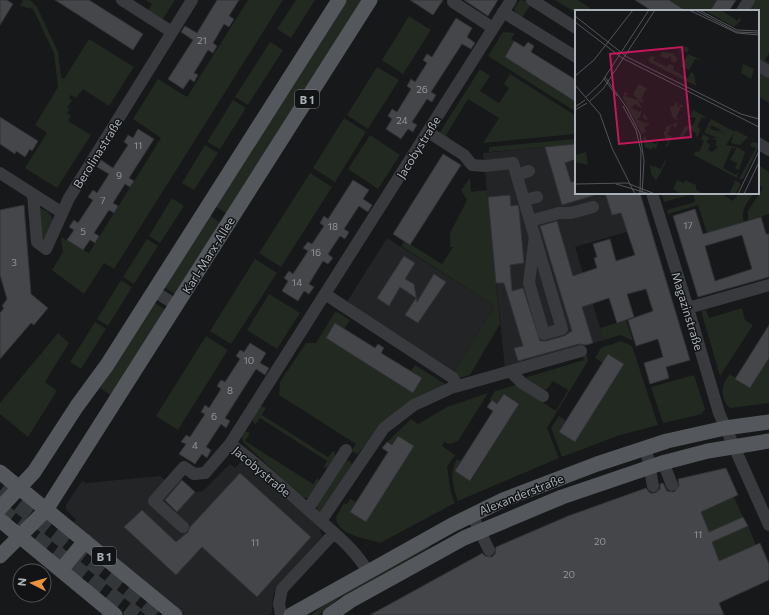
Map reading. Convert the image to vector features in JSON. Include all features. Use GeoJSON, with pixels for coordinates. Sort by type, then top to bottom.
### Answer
{"type":"FeatureCollection","features":[{"type":"Feature","properties":{"kind":"main road","name":"B 1"},"geometry":{"type":"LineString","coordinates":[[0,508],[20,488],[38,466],[77,406],[107,365],[339,0]]}},
{"type":"Feature","properties":{"kind":"main road","name":"Karl-Marx-Allee"},"geometry":{"type":"LineString","coordinates":[[19,536],[46,510],[370,0]]}},
{"type":"Feature","properties":{"kind":"main road","name":"Alexanderstraße"},"geometry":{"type":"LineString","coordinates":[[291,615],[432,536],[472,515],[520,494],[597,464],[646,448],[725,428],[769,422]]}},
{"type":"Feature","properties":{"kind":"main road","name":"Alexanderstraße"},"geometry":{"type":"LineString","coordinates":[[330,615],[350,601],[441,550],[528,511],[590,486],[657,464],[734,446],[769,441]]}},
{"type":"Feature","properties":{"kind":"main road"},"geometry":{"type":"LineString","coordinates":[[0,472],[46,510]]}},
{"type":"Feature","properties":{"kind":"main road","name":"B 1"},"geometry":{"type":"LineString","coordinates":[[46,510],[175,615]]}},
{"type":"Feature","properties":{"kind":"main road"},"geometry":{"type":"LineString","coordinates":[[0,520],[115,615]]}},
{"type":"Feature","properties":{"kind":"main road"},"geometry":{"type":"LineString","coordinates":[[0,556],[19,536]]}},
{"type":"Feature","properties":{"kind":"main road"},"geometry":{"type":"LineString","coordinates":[[61,570],[85,541]]}},
{"type":"Feature","properties":{"kind":"street"},"geometry":{"type":"LineString","coordinates":[[122,0],[172,32]]}},
{"type":"Feature","properties":{"kind":"street","name":"Berolinastraße"},"geometry":{"type":"LineString","coordinates":[[61,212],[192,0]]}},
{"type":"Feature","properties":{"kind":"street","name":"Jacobystraße"},"geometry":{"type":"LineString","coordinates":[[368,572],[359,557],[334,533],[247,456],[230,444],[511,0]]}},
{"type":"Feature","properties":{"kind":"street"},"geometry":{"type":"LineString","coordinates":[[532,0],[575,27]]}},
{"type":"Feature","properties":{"kind":"street"},"geometry":{"type":"LineString","coordinates":[[743,10],[749,0]]}},
{"type":"Feature","properties":{"kind":"street"},"geometry":{"type":"LineString","coordinates":[[453,2],[493,28]]}},
{"type":"Feature","properties":{"kind":"street"},"geometry":{"type":"LineString","coordinates":[[503,12],[575,56]]}},
{"type":"Feature","properties":{"kind":"street"},"geometry":{"type":"LineString","coordinates":[[759,66],[769,72]]}},
{"type":"Feature","properties":{"kind":"street"},"geometry":{"type":"LineString","coordinates":[[428,132],[464,155],[472,165],[485,166],[513,163],[517,175],[530,221],[535,236],[562,329],[544,334],[529,282],[535,236]]}},
{"type":"Feature","properties":{"kind":"street"},"geometry":{"type":"LineString","coordinates":[[759,144],[769,150]]}},
{"type":"Feature","properties":{"kind":"street"},"geometry":{"type":"LineString","coordinates":[[517,175],[529,171]]}},
{"type":"Feature","properties":{"kind":"street"},"geometry":{"type":"LineString","coordinates":[[0,173],[32,195],[61,212],[46,249],[37,242],[32,195]]}},
{"type":"Feature","properties":{"kind":"street","name":"Magazinstraße"},"geometry":{"type":"LineString","coordinates":[[653,194],[661,208],[717,410],[769,525]]}},
{"type":"Feature","properties":{"kind":"street"},"geometry":{"type":"LineString","coordinates":[[524,200],[537,196]]}},
{"type":"Feature","properties":{"kind":"street"},"geometry":{"type":"LineString","coordinates":[[530,221],[559,213],[571,213],[593,207]]}},
{"type":"Feature","properties":{"kind":"street"},"geometry":{"type":"LineString","coordinates":[[688,308],[769,285]]}},
{"type":"Feature","properties":{"kind":"street"},"geometry":{"type":"LineString","coordinates":[[154,291],[176,305]]}},
{"type":"Feature","properties":{"kind":"street"},"geometry":{"type":"LineString","coordinates":[[325,294],[453,378],[457,386]]}},
{"type":"Feature","properties":{"kind":"street"},"geometry":{"type":"LineString","coordinates":[[321,521],[384,428],[414,405],[457,386],[581,351]]}},
{"type":"Feature","properties":{"kind":"street"},"geometry":{"type":"LineString","coordinates":[[511,372],[522,383],[543,396]]}},
{"type":"Feature","properties":{"kind":"street"},"geometry":{"type":"LineString","coordinates":[[183,527],[154,501],[184,467],[194,474],[205,473],[230,444]]}},
{"type":"Feature","properties":{"kind":"street"},"geometry":{"type":"LineString","coordinates":[[646,448],[672,485]]}},
{"type":"Feature","properties":{"kind":"street"},"geometry":{"type":"LineString","coordinates":[[308,510],[345,451],[360,462]]}},
{"type":"Feature","properties":{"kind":"street"},"geometry":{"type":"LineString","coordinates":[[653,486],[657,464]]}},
{"type":"Feature","properties":{"kind":"street"},"geometry":{"type":"LineString","coordinates":[[520,494],[528,511]]}},
{"type":"Feature","properties":{"kind":"street"},"geometry":{"type":"LineString","coordinates":[[472,515],[489,550]]}},
{"type":"Feature","properties":{"kind":"street"},"geometry":{"type":"LineString","coordinates":[[281,615],[279,604],[282,589],[334,533]]}},
{"type":"Feature","properties":{"kind":"street"},"geometry":{"type":"LineString","coordinates":[[432,536],[441,550]]}},
{"type":"Feature","properties":{"kind":"shaded area"},"geometry":{"type":"Polygon","coordinates":[[[23,0],[30,0],[37,7],[58,52],[61,77],[64,79],[89,39],[134,67],[109,106],[83,89],[76,98],[71,95],[69,98],[72,100],[67,108],[70,109],[67,113],[71,116],[68,121],[91,135],[57,188],[25,168],[47,133],[35,125],[58,87],[54,53],[33,9],[20,6],[23,0]]]}},
{"type":"Feature","properties":{"kind":"shaded area"},"geometry":{"type":"Polygon","coordinates":[[[145,0],[175,0],[161,22],[145,15],[152,4],[145,0]]]}},
{"type":"Feature","properties":{"kind":"shaded area"},"geometry":{"type":"Polygon","coordinates":[[[248,0],[283,0],[114,269],[104,263],[84,294],[52,270],[63,252],[61,237],[89,253],[161,138],[133,119],[158,79],[187,97],[248,0]]]}},
{"type":"Feature","properties":{"kind":"shaded area"},"geometry":{"type":"Polygon","coordinates":[[[296,0],[315,0],[291,38],[277,29],[296,0]]]}},
{"type":"Feature","properties":{"kind":"shaded area"},"geometry":{"type":"Polygon","coordinates":[[[347,0],[363,0],[227,214],[215,206],[347,0]]]}},
{"type":"Feature","properties":{"kind":"shaded area"},"geometry":{"type":"Polygon","coordinates":[[[520,0],[531,4],[522,18],[517,15],[514,9],[520,0]]]}},
{"type":"Feature","properties":{"kind":"shaded area"},"geometry":{"type":"Polygon","coordinates":[[[555,0],[578,0],[590,8],[589,10],[575,10],[575,12],[555,0]]]}},
{"type":"Feature","properties":{"kind":"shaded area"},"geometry":{"type":"Polygon","coordinates":[[[669,0],[717,0],[711,10],[685,10],[669,0]]]}},
{"type":"Feature","properties":{"kind":"shaded area"},"geometry":{"type":"Polygon","coordinates":[[[753,0],[769,0],[769,53],[765,60],[769,63],[769,69],[759,64],[759,10],[747,10],[753,0]]]}},
{"type":"Feature","properties":{"kind":"shaded area"},"geometry":{"type":"Polygon","coordinates":[[[409,16],[431,30],[403,74],[382,60],[409,16]]]}},
{"type":"Feature","properties":{"kind":"shaded area"},"geometry":{"type":"Polygon","coordinates":[[[503,32],[515,33],[511,39],[514,41],[505,57],[575,101],[575,111],[488,56],[503,32]]]}},
{"type":"Feature","properties":{"kind":"shaded area"},"geometry":{"type":"Polygon","coordinates":[[[270,42],[283,50],[248,105],[235,97],[270,42]]]}},
{"type":"Feature","properties":{"kind":"shaded area"},"geometry":{"type":"Polygon","coordinates":[[[377,67],[399,80],[368,129],[347,115],[377,67]]]}},
{"type":"Feature","properties":{"kind":"shaded area"},"geometry":{"type":"Polygon","coordinates":[[[480,69],[490,76],[480,91],[499,103],[509,88],[504,84],[510,74],[575,115],[575,134],[483,143],[499,118],[468,99],[446,135],[450,138],[446,139],[441,136],[440,132],[480,69]]]}},
{"type":"Feature","properties":{"kind":"shaded area"},"geometry":{"type":"Polygon","coordinates":[[[759,70],[769,75],[769,103],[759,97],[759,70]]]}},
{"type":"Feature","properties":{"kind":"shaded area"},"geometry":{"type":"Polygon","coordinates":[[[233,100],[246,108],[220,149],[207,142],[233,100]]]}},
{"type":"Feature","properties":{"kind":"shaded area"},"geometry":{"type":"Polygon","coordinates":[[[344,118],[366,132],[335,182],[313,168],[344,118]]]}},
{"type":"Feature","properties":{"kind":"shaded area"},"geometry":{"type":"Polygon","coordinates":[[[370,135],[400,155],[378,189],[348,169],[370,135]]]}},
{"type":"Feature","properties":{"kind":"shaded area"},"geometry":{"type":"Polygon","coordinates":[[[575,139],[575,144],[489,152],[489,147],[575,139]]]}},
{"type":"Feature","properties":{"kind":"shaded area"},"geometry":{"type":"Polygon","coordinates":[[[575,144],[575,194],[640,194],[650,225],[575,247],[604,340],[505,369],[483,153],[575,144]]]}},
{"type":"Feature","properties":{"kind":"shaded area"},"geometry":{"type":"Polygon","coordinates":[[[205,145],[218,153],[194,190],[182,183],[205,145]]]}},
{"type":"Feature","properties":{"kind":"shaded area"},"geometry":{"type":"Polygon","coordinates":[[[759,166],[769,172],[769,214],[748,221],[748,211],[763,188],[759,185],[759,166]]]}},
{"type":"Feature","properties":{"kind":"shaded area"},"geometry":{"type":"Polygon","coordinates":[[[310,173],[332,187],[281,267],[259,253],[310,173]]]}},
{"type":"Feature","properties":{"kind":"shaded area"},"geometry":{"type":"Polygon","coordinates":[[[470,178],[471,192],[487,190],[500,324],[470,375],[459,378],[452,374],[495,306],[401,246],[405,241],[442,264],[453,247],[450,247],[450,233],[467,200],[461,190],[470,178]]]}},
{"type":"Feature","properties":{"kind":"shaded area"},"geometry":{"type":"Polygon","coordinates":[[[661,194],[693,194],[664,202],[661,194]]]}},
{"type":"Feature","properties":{"kind":"shaded area"},"geometry":{"type":"Polygon","coordinates":[[[693,194],[722,194],[733,201],[738,194],[753,194],[744,210],[744,222],[707,233],[698,205],[668,214],[667,210],[695,202],[693,194]]]}},
{"type":"Feature","properties":{"kind":"shaded area"},"geometry":{"type":"Polygon","coordinates":[[[172,198],[184,206],[160,243],[149,236],[172,198]]]}},
{"type":"Feature","properties":{"kind":"shaded area"},"geometry":{"type":"Polygon","coordinates":[[[36,205],[50,214],[53,221],[50,234],[44,239],[40,239],[36,205]]]}},
{"type":"Feature","properties":{"kind":"shaded area"},"geometry":{"type":"Polygon","coordinates":[[[209,215],[221,223],[176,295],[164,287],[209,215]]]}},
{"type":"Feature","properties":{"kind":"shaded area"},"geometry":{"type":"Polygon","coordinates":[[[387,238],[495,306],[452,374],[345,305],[387,238]]]}},
{"type":"Feature","properties":{"kind":"shaded area"},"geometry":{"type":"Polygon","coordinates":[[[147,239],[158,246],[134,284],[123,277],[147,239]]]}},
{"type":"Feature","properties":{"kind":"shaded area"},"geometry":{"type":"Polygon","coordinates":[[[255,259],[277,273],[231,344],[210,331],[255,259]]]}},
{"type":"Feature","properties":{"kind":"shaded area"},"geometry":{"type":"Polygon","coordinates":[[[121,280],[132,287],[108,326],[97,319],[121,280]]]}},
{"type":"Feature","properties":{"kind":"shaded area"},"geometry":{"type":"Polygon","coordinates":[[[269,294],[300,313],[277,349],[247,330],[269,294]]]}},
{"type":"Feature","properties":{"kind":"shaded area"},"geometry":{"type":"Polygon","coordinates":[[[155,303],[166,310],[112,396],[100,388],[155,303]]]}},
{"type":"Feature","properties":{"kind":"shaded area"},"geometry":{"type":"Polygon","coordinates":[[[742,308],[745,320],[753,325],[720,376],[701,311],[706,310],[709,318],[742,308]]]}},
{"type":"Feature","properties":{"kind":"shaded area"},"geometry":{"type":"Polygon","coordinates":[[[335,312],[350,320],[344,329],[335,323],[326,338],[413,393],[422,378],[411,371],[415,365],[445,384],[415,398],[379,428],[358,454],[351,451],[356,444],[279,395],[280,382],[306,343],[316,343],[335,312]]]}},
{"type":"Feature","properties":{"kind":"shaded area"},"geometry":{"type":"Polygon","coordinates":[[[626,320],[633,341],[621,335],[604,340],[600,328],[626,320]]]}},
{"type":"Feature","properties":{"kind":"shaded area"},"geometry":{"type":"Polygon","coordinates":[[[95,322],[106,329],[81,369],[70,362],[95,322]]]}},
{"type":"Feature","properties":{"kind":"shaded area"},"geometry":{"type":"Polygon","coordinates":[[[58,333],[69,343],[45,382],[56,390],[55,394],[28,437],[0,414],[0,403],[58,333]]]}},
{"type":"Feature","properties":{"kind":"shaded area"},"geometry":{"type":"Polygon","coordinates":[[[206,336],[228,350],[178,430],[156,416],[206,336]]]}},
{"type":"Feature","properties":{"kind":"shaded area"},"geometry":{"type":"Polygon","coordinates":[[[621,341],[632,346],[658,425],[617,436],[562,457],[551,428],[559,416],[566,421],[559,432],[575,442],[624,364],[609,354],[603,363],[595,358],[601,348],[621,341]]]}},
{"type":"Feature","properties":{"kind":"shaded area"},"geometry":{"type":"Polygon","coordinates":[[[586,352],[588,361],[547,428],[559,458],[458,501],[453,485],[452,474],[457,459],[461,461],[455,471],[471,481],[519,404],[504,394],[497,404],[490,399],[495,391],[516,385],[556,411],[568,390],[553,381],[547,389],[543,390],[524,378],[584,360],[582,354],[586,352]]]}},
{"type":"Feature","properties":{"kind":"shaded area"},"geometry":{"type":"Polygon","coordinates":[[[769,358],[769,403],[730,408],[724,400],[722,391],[724,383],[730,374],[750,388],[769,358]]]}},
{"type":"Feature","properties":{"kind":"shaded area"},"geometry":{"type":"Polygon","coordinates":[[[694,375],[705,409],[702,414],[663,423],[651,387],[694,375]]]}},
{"type":"Feature","properties":{"kind":"shaded area"},"geometry":{"type":"Polygon","coordinates":[[[488,393],[458,441],[450,444],[444,442],[442,446],[455,455],[447,467],[451,493],[455,503],[380,543],[353,535],[341,528],[336,517],[344,503],[347,504],[350,499],[356,502],[350,512],[366,522],[414,446],[398,436],[392,445],[387,442],[411,419],[418,424],[447,407],[488,393]]]}},
{"type":"Feature","properties":{"kind":"shaded area"},"geometry":{"type":"Polygon","coordinates":[[[260,406],[266,408],[262,415],[328,457],[333,451],[335,452],[335,456],[328,467],[323,468],[327,461],[260,418],[255,425],[252,419],[260,406]]]}},
{"type":"Feature","properties":{"kind":"shaded area"},"geometry":{"type":"Polygon","coordinates":[[[244,431],[250,433],[245,441],[313,484],[318,477],[319,482],[309,498],[303,498],[243,442],[242,436],[244,431]]]}},
{"type":"Feature","properties":{"kind":"shaded area"},"geometry":{"type":"Polygon","coordinates":[[[245,460],[320,529],[322,536],[276,588],[273,596],[272,613],[268,615],[185,615],[74,523],[76,519],[66,510],[66,505],[82,481],[86,483],[160,476],[166,481],[180,478],[195,492],[203,491],[230,464],[235,468],[245,460]]]}},
{"type":"Feature","properties":{"kind":"shaded area"},"geometry":{"type":"Polygon","coordinates":[[[346,460],[351,462],[352,465],[320,513],[317,511],[317,504],[346,460]]]}},
{"type":"Feature","properties":{"kind":"shaded area"},"geometry":{"type":"Polygon","coordinates":[[[734,497],[743,517],[709,532],[701,512],[734,497]]]}},
{"type":"Feature","properties":{"kind":"shaded area"},"geometry":{"type":"Polygon","coordinates":[[[748,526],[756,545],[719,561],[712,542],[748,526]]]}},
{"type":"Feature","properties":{"kind":"shaded area"},"geometry":{"type":"Polygon","coordinates":[[[430,544],[429,548],[338,599],[319,615],[311,615],[336,595],[430,544]]]}},
{"type":"Feature","properties":{"kind":"building"},"geometry":{"type":"Polygon","coordinates":[[[0,0],[7,0],[13,4],[0,25],[0,0]]]}},
{"type":"Feature","properties":{"kind":"building"},"geometry":{"type":"Polygon","coordinates":[[[55,0],[89,0],[143,34],[133,50],[55,0]]]}},
{"type":"Feature","properties":{"kind":"building"},"geometry":{"type":"Polygon","coordinates":[[[217,0],[239,0],[229,16],[234,19],[229,27],[224,24],[213,43],[217,46],[213,53],[208,50],[194,73],[198,75],[194,82],[190,79],[183,89],[168,79],[193,40],[181,32],[185,26],[197,33],[217,0]]]}},
{"type":"Feature","properties":{"kind":"building"},"geometry":{"type":"Polygon","coordinates":[[[410,0],[443,0],[433,15],[410,0]]]}},
{"type":"Feature","properties":{"kind":"building"},"geometry":{"type":"Polygon","coordinates":[[[464,0],[498,0],[488,16],[464,0]]]}},
{"type":"Feature","properties":{"kind":"building"},"geometry":{"type":"Polygon","coordinates":[[[635,0],[669,0],[684,10],[650,10],[635,0]]]}},
{"type":"Feature","properties":{"kind":"building"},"geometry":{"type":"Polygon","coordinates":[[[717,0],[736,0],[730,10],[711,10],[717,0]]]}},
{"type":"Feature","properties":{"kind":"building"},"geometry":{"type":"Polygon","coordinates":[[[456,18],[472,28],[467,37],[475,43],[471,49],[462,44],[431,92],[436,95],[432,102],[427,99],[412,122],[417,125],[413,132],[408,129],[401,139],[386,129],[392,119],[388,116],[392,109],[397,112],[411,89],[407,86],[411,79],[415,82],[427,63],[423,60],[427,54],[432,57],[456,18]]]}},
{"type":"Feature","properties":{"kind":"building"},"geometry":{"type":"Polygon","coordinates":[[[514,41],[524,47],[528,42],[534,46],[531,52],[575,79],[575,101],[505,57],[514,41]]]}},
{"type":"Feature","properties":{"kind":"building"},"geometry":{"type":"Polygon","coordinates":[[[0,117],[38,141],[32,151],[30,149],[25,157],[16,151],[15,154],[0,144],[0,117]]]}},
{"type":"Feature","properties":{"kind":"building"},"geometry":{"type":"Polygon","coordinates":[[[138,129],[154,139],[129,178],[134,181],[130,187],[125,184],[113,203],[118,206],[114,213],[109,210],[94,233],[99,236],[95,243],[90,240],[83,250],[67,240],[74,230],[69,227],[74,220],[78,223],[93,200],[88,197],[93,190],[97,193],[109,174],[97,167],[101,160],[113,168],[128,145],[124,142],[128,135],[133,138],[138,129]]]}},
{"type":"Feature","properties":{"kind":"building"},"geometry":{"type":"Polygon","coordinates":[[[575,144],[575,159],[565,163],[571,182],[575,181],[575,194],[595,195],[562,205],[545,147],[575,144]]]}},
{"type":"Feature","properties":{"kind":"building"},"geometry":{"type":"Polygon","coordinates":[[[443,154],[461,165],[410,245],[393,234],[443,154]]]}},
{"type":"Feature","properties":{"kind":"building"},"geometry":{"type":"Polygon","coordinates":[[[353,180],[369,190],[363,199],[372,205],[368,212],[359,206],[344,229],[349,232],[345,239],[340,236],[328,254],[333,258],[328,264],[323,261],[309,284],[314,287],[309,294],[304,291],[298,301],[282,291],[288,281],[284,278],[289,271],[293,274],[308,251],[303,248],[308,242],[312,244],[324,226],[320,223],[324,216],[328,219],[353,180]]]}},
{"type":"Feature","properties":{"kind":"building"},"geometry":{"type":"Polygon","coordinates":[[[605,194],[640,194],[690,360],[666,367],[669,378],[650,384],[644,363],[663,357],[658,339],[636,346],[628,320],[653,311],[646,289],[627,294],[634,317],[617,323],[609,298],[582,307],[593,343],[586,345],[579,344],[518,361],[514,348],[523,346],[504,283],[496,283],[488,197],[510,195],[511,206],[518,205],[524,263],[510,265],[512,291],[523,288],[540,341],[546,341],[564,336],[572,331],[540,226],[557,221],[573,276],[597,268],[594,258],[597,257],[593,244],[610,239],[616,261],[635,255],[621,213],[612,215],[605,194]]]}},
{"type":"Feature","properties":{"kind":"building"},"geometry":{"type":"Polygon","coordinates":[[[24,205],[31,294],[48,308],[34,325],[31,323],[0,359],[0,313],[4,308],[2,306],[7,299],[0,275],[0,210],[24,205]]]}},
{"type":"Feature","properties":{"kind":"building"},"geometry":{"type":"Polygon","coordinates":[[[695,209],[703,234],[761,217],[766,234],[769,234],[769,277],[698,297],[673,216],[695,209]],[[742,235],[705,246],[715,281],[752,269],[742,235]]]}},
{"type":"Feature","properties":{"kind":"building"},"geometry":{"type":"Polygon","coordinates":[[[404,256],[415,263],[405,279],[414,284],[417,302],[434,274],[446,282],[418,323],[405,315],[416,298],[400,287],[389,306],[377,298],[404,256]]]}},
{"type":"Feature","properties":{"kind":"building"},"geometry":{"type":"Polygon","coordinates":[[[335,323],[375,348],[378,344],[384,348],[381,353],[422,378],[413,393],[326,338],[335,323]]]}},
{"type":"Feature","properties":{"kind":"building"},"geometry":{"type":"Polygon","coordinates":[[[769,325],[769,358],[750,388],[735,379],[769,325]]]}},
{"type":"Feature","properties":{"kind":"building"},"geometry":{"type":"Polygon","coordinates":[[[250,343],[266,353],[260,363],[269,368],[265,375],[256,369],[225,418],[230,421],[226,428],[221,424],[206,447],[211,450],[207,458],[202,454],[195,464],[179,454],[186,444],[181,442],[186,435],[190,437],[205,414],[201,412],[205,405],[209,408],[221,389],[217,386],[221,380],[225,382],[240,359],[236,356],[240,350],[244,352],[250,343]]]}},
{"type":"Feature","properties":{"kind":"building"},"geometry":{"type":"Polygon","coordinates":[[[608,354],[624,364],[575,442],[559,432],[608,354]]]}},
{"type":"Feature","properties":{"kind":"building"},"geometry":{"type":"Polygon","coordinates":[[[504,394],[519,404],[470,481],[455,471],[493,411],[487,407],[492,400],[497,404],[504,394]]]}},
{"type":"Feature","properties":{"kind":"building"},"geometry":{"type":"Polygon","coordinates":[[[398,436],[414,446],[366,522],[350,512],[388,452],[382,448],[387,442],[392,445],[398,436]]]}},
{"type":"Feature","properties":{"kind":"building"},"geometry":{"type":"Polygon","coordinates":[[[726,468],[738,495],[701,512],[709,532],[743,517],[748,526],[712,542],[719,561],[760,543],[769,564],[769,580],[719,603],[724,615],[370,615],[482,553],[485,556],[492,557],[495,554],[496,547],[568,516],[646,488],[650,493],[655,493],[660,489],[660,484],[663,483],[667,491],[674,492],[679,486],[678,479],[726,468]]]}},
{"type":"Feature","properties":{"kind":"building"},"geometry":{"type":"Polygon","coordinates":[[[240,473],[311,537],[257,597],[202,547],[176,575],[124,527],[142,510],[176,542],[188,532],[190,527],[240,473]]]}},
{"type":"Feature","properties":{"kind":"building"},"geometry":{"type":"Polygon","coordinates":[[[182,480],[195,492],[177,512],[165,500],[182,480]]]}},
{"type":"Feature","properties":{"kind":"tunnel"},"geometry":{"type":"LineString","coordinates":[[0,491],[158,615]]}},
{"type":"Feature","properties":{"kind":"tunnel"},"geometry":{"type":"LineString","coordinates":[[0,509],[137,615]]}}]}
